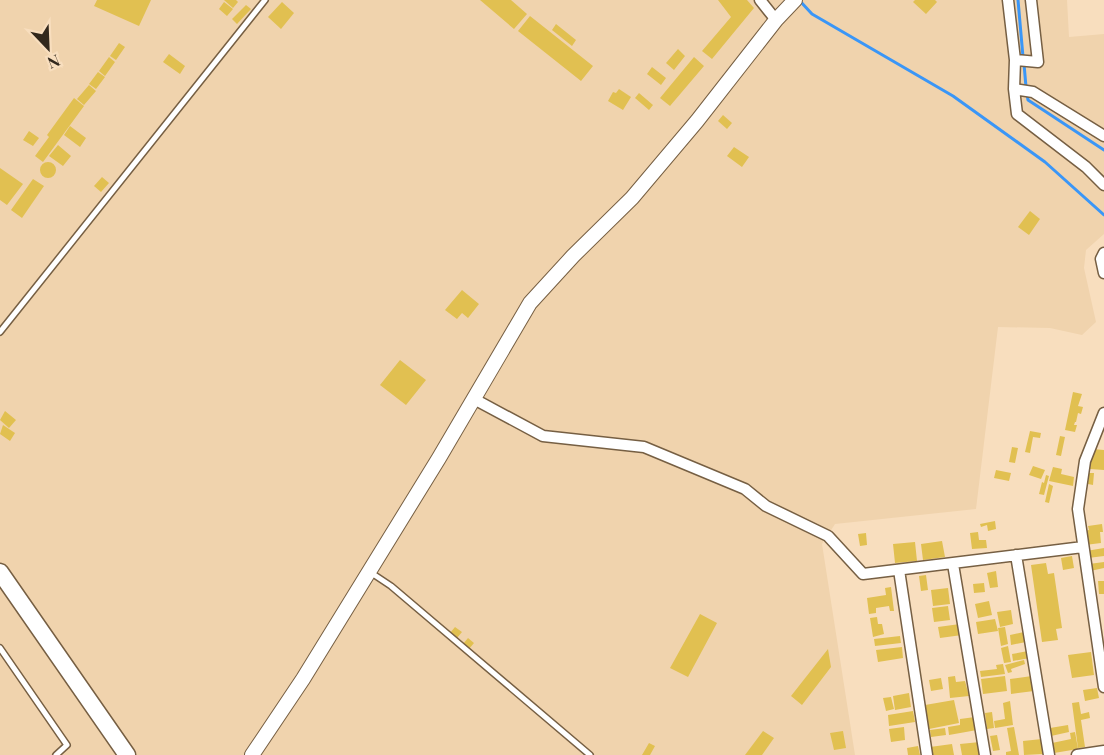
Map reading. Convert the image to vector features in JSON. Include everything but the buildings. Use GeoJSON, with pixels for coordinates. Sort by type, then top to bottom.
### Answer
{"type":"FeatureCollection","features":[{"type":"Feature","properties":{"kind":"highway"},"geometry":{"type":"LineString","coordinates":[[0,572],[127,755]]}},
{"type":"Feature","properties":{"kind":"main road"},"geometry":{"type":"LineString","coordinates":[[252,755],[303,679],[530,303],[573,256],[632,198],[795,0]]}},
{"type":"Feature","properties":{"kind":"street"},"geometry":{"type":"LineString","coordinates":[[760,0],[778,18]]}},
{"type":"Feature","properties":{"kind":"street"},"geometry":{"type":"LineString","coordinates":[[1008,0],[1015,60],[1014,89],[1017,114],[1086,167],[1104,185]]}},
{"type":"Feature","properties":{"kind":"street"},"geometry":{"type":"LineString","coordinates":[[1015,60],[1038,63],[1031,0]]}},
{"type":"Feature","properties":{"kind":"street"},"geometry":{"type":"LineString","coordinates":[[1014,89],[1033,93],[1104,136]]}},
{"type":"Feature","properties":{"kind":"street"},"geometry":{"type":"LineString","coordinates":[[1104,254],[1101,259],[1104,273]]}},
{"type":"Feature","properties":{"kind":"street"},"geometry":{"type":"LineString","coordinates":[[474,399],[543,436],[644,447],[745,489],[766,506],[828,536],[863,574],[1083,547]]}},
{"type":"Feature","properties":{"kind":"street"},"geometry":{"type":"LineString","coordinates":[[1104,413],[1085,461],[1078,509],[1104,687]]}},
{"type":"Feature","properties":{"kind":"street"},"geometry":{"type":"LineString","coordinates":[[1016,555],[1050,755]]}},
{"type":"Feature","properties":{"kind":"street"},"geometry":{"type":"LineString","coordinates":[[953,564],[985,755]]}},
{"type":"Feature","properties":{"kind":"street"},"geometry":{"type":"LineString","coordinates":[[899,570],[927,755]]}},
{"type":"Feature","properties":{"kind":"street"},"geometry":{"type":"LineString","coordinates":[[1077,755],[1104,751]]}},
{"type":"Feature","properties":{"kind":"lane"},"geometry":{"type":"LineString","coordinates":[[0,332],[265,0]]}},
{"type":"Feature","properties":{"kind":"lane"},"geometry":{"type":"LineString","coordinates":[[368,572],[391,586],[590,755]]}},
{"type":"Feature","properties":{"kind":"lane"},"geometry":{"type":"LineString","coordinates":[[0,648],[67,745],[56,755]]}},
{"type":"Feature","properties":{"kind":"shaded area"},"geometry":{"type":"Polygon","coordinates":[[[0,0],[1067,0],[1069,37],[1104,34],[1104,234],[1086,250],[1084,268],[1096,322],[1082,335],[1050,328],[998,327],[976,509],[835,524],[822,544],[855,755],[0,755],[0,0]]]}},
{"type":"Feature","properties":{"kind":"waterway"},"geometry":{"type":"LineString","coordinates":[[1018,0],[1023,57]]}},
{"type":"Feature","properties":{"kind":"waterway"},"geometry":{"type":"LineString","coordinates":[[800,1],[812,14],[953,96],[1045,162],[1104,215]]}},
{"type":"Feature","properties":{"kind":"waterway"},"geometry":{"type":"LineString","coordinates":[[1024,64],[1026,87]]}},
{"type":"Feature","properties":{"kind":"waterway"},"geometry":{"type":"LineString","coordinates":[[1027,94],[1028,100],[1104,150]]}}]}
